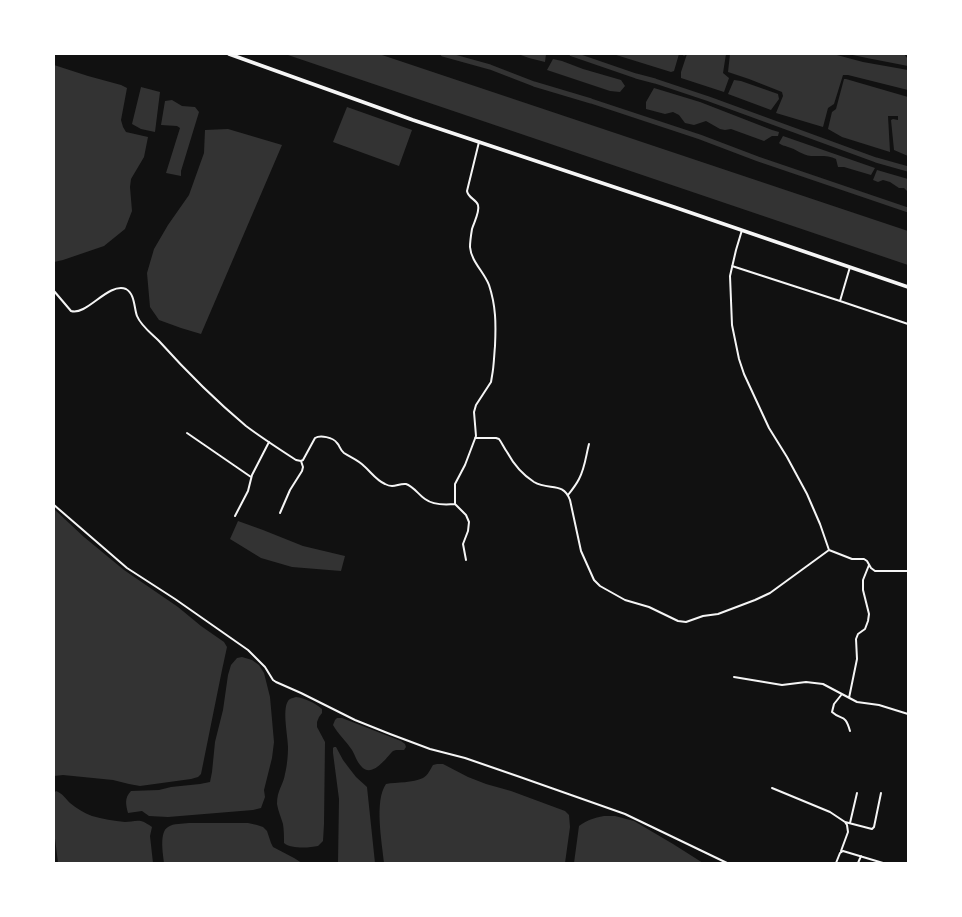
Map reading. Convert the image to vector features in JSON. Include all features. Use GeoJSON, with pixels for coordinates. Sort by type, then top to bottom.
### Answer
{"type":"FeatureCollection","features":[{"type":"Feature","properties":{"kind":"main road"},"geometry":{"type":"LineString","coordinates":[[229,54],[406,117],[908,287]]}},
{"type":"Feature","properties":{"kind":"street"},"geometry":{"type":"LineString","coordinates":[[455,504],[456,484],[475,438],[476,429],[474,412],[476,405],[491,382],[496,326],[496,314],[490,288],[486,278],[472,256],[470,244],[470,237],[478,205],[469,196],[467,191],[479,141]]}},
{"type":"Feature","properties":{"kind":"street"},"geometry":{"type":"LineString","coordinates":[[742,230],[732,266],[730,286],[732,325],[739,360],[744,374],[769,428],[788,457],[807,494],[829,550],[852,559],[864,559],[867,561],[872,570],[875,571],[908,571]]}},
{"type":"Feature","properties":{"kind":"street"},"geometry":{"type":"LineString","coordinates":[[732,266],[908,324]]}},
{"type":"Feature","properties":{"kind":"street"},"geometry":{"type":"LineString","coordinates":[[840,301],[850,267]]}},
{"type":"Feature","properties":{"kind":"street"},"geometry":{"type":"LineString","coordinates":[[54,291],[71,311],[74,312],[82,309],[109,292],[118,289],[127,290],[131,295],[138,318],[144,326],[209,393],[247,426],[296,460],[301,461]]}},
{"type":"Feature","properties":{"kind":"street"},"geometry":{"type":"LineString","coordinates":[[187,433],[251,477]]}},
{"type":"Feature","properties":{"kind":"street"},"geometry":{"type":"LineString","coordinates":[[301,461],[317,436],[329,438],[337,442],[342,452],[361,463],[374,476],[385,484],[393,486],[405,484],[418,492],[426,500],[441,504],[455,504],[466,515],[469,522],[468,531],[463,544],[466,560]]}},
{"type":"Feature","properties":{"kind":"street"},"geometry":{"type":"LineString","coordinates":[[475,438],[499,439],[515,464],[528,478],[539,485],[565,490],[573,513],[581,551],[594,580],[600,586],[624,600],[649,607],[678,621],[686,622],[703,616],[718,614],[770,593],[829,550]]}},
{"type":"Feature","properties":{"kind":"street"},"geometry":{"type":"LineString","coordinates":[[235,516],[248,491],[251,477],[269,442]]}},
{"type":"Feature","properties":{"kind":"street"},"geometry":{"type":"LineString","coordinates":[[568,495],[579,480],[586,461],[589,444]]}},
{"type":"Feature","properties":{"kind":"street"},"geometry":{"type":"LineString","coordinates":[[280,513],[290,490],[302,471],[303,467],[301,461]]}},
{"type":"Feature","properties":{"kind":"street"},"geometry":{"type":"LineString","coordinates":[[54,505],[127,568],[175,599],[248,650],[256,657],[276,682],[302,693],[355,720],[390,734],[430,749],[465,758],[625,814],[727,863]]}},
{"type":"Feature","properties":{"kind":"street"},"geometry":{"type":"LineString","coordinates":[[849,698],[857,659],[856,639],[858,634],[865,629],[868,622],[869,614],[863,580],[869,565]]}},
{"type":"Feature","properties":{"kind":"street"},"geometry":{"type":"LineString","coordinates":[[734,677],[782,685],[806,682],[818,683],[826,685],[857,702],[880,704],[908,714]]}},
{"type":"Feature","properties":{"kind":"street"},"geometry":{"type":"LineString","coordinates":[[842,694],[834,704],[832,712],[845,719],[850,731]]}},
{"type":"Feature","properties":{"kind":"street"},"geometry":{"type":"LineString","coordinates":[[772,788],[830,812],[845,822],[870,829],[874,827],[881,793]]}},
{"type":"Feature","properties":{"kind":"street"},"geometry":{"type":"LineString","coordinates":[[850,823],[857,794]]}},
{"type":"Feature","properties":{"kind":"street"},"geometry":{"type":"LineString","coordinates":[[836,863],[848,832],[845,822]]}},
{"type":"Feature","properties":{"kind":"street"},"geometry":{"type":"LineString","coordinates":[[841,851],[846,851],[881,863]]}},
{"type":"Feature","properties":{"kind":"street"},"geometry":{"type":"LineString","coordinates":[[858,863],[861,856]]}},
{"type":"Feature","properties":{"kind":"shaded area"},"geometry":{"type":"Polygon","coordinates":[[[285,54],[379,54],[908,231],[908,265],[285,54]]]}},
{"type":"Feature","properties":{"kind":"shaded area"},"geometry":{"type":"Polygon","coordinates":[[[518,54],[546,54],[545,62],[529,58],[518,54]]]}},
{"type":"Feature","properties":{"kind":"shaded area"},"geometry":{"type":"Polygon","coordinates":[[[613,54],[679,54],[674,71],[671,72],[613,54]]]}},
{"type":"Feature","properties":{"kind":"shaded area"},"geometry":{"type":"Polygon","coordinates":[[[687,54],[726,54],[723,73],[729,78],[724,92],[681,78],[681,72],[687,54]]]}},
{"type":"Feature","properties":{"kind":"shaded area"},"geometry":{"type":"Polygon","coordinates":[[[730,54],[833,54],[863,62],[908,70],[908,90],[843,75],[834,104],[828,108],[823,127],[776,113],[783,96],[782,92],[728,72],[730,54]]]}},
{"type":"Feature","properties":{"kind":"shaded area"},"geometry":{"type":"Polygon","coordinates":[[[848,54],[904,54],[907,58],[908,66],[867,58],[848,54]]]}},
{"type":"Feature","properties":{"kind":"shaded area"},"geometry":{"type":"Polygon","coordinates":[[[553,59],[621,80],[625,86],[620,92],[610,91],[547,70],[553,59]]]}},
{"type":"Feature","properties":{"kind":"shaded area"},"geometry":{"type":"Polygon","coordinates":[[[54,65],[127,88],[121,120],[123,127],[126,132],[148,137],[144,157],[131,179],[130,187],[132,211],[125,229],[104,246],[54,262],[54,65]]]}},
{"type":"Feature","properties":{"kind":"shaded area"},"geometry":{"type":"Polygon","coordinates":[[[844,79],[908,97],[908,156],[894,150],[891,120],[898,120],[898,116],[888,116],[890,152],[842,137],[828,129],[832,112],[836,109],[844,79]]]}},
{"type":"Feature","properties":{"kind":"shaded area"},"geometry":{"type":"Polygon","coordinates":[[[734,80],[778,94],[779,99],[771,110],[728,94],[734,80]]]}},
{"type":"Feature","properties":{"kind":"shaded area"},"geometry":{"type":"Polygon","coordinates":[[[141,87],[160,92],[155,132],[141,129],[132,124],[141,87]]]}},
{"type":"Feature","properties":{"kind":"shaded area"},"geometry":{"type":"Polygon","coordinates":[[[654,88],[700,102],[779,132],[778,136],[772,136],[764,141],[731,129],[720,129],[706,121],[694,125],[685,123],[679,115],[673,112],[665,114],[646,109],[646,102],[654,88]]]}},
{"type":"Feature","properties":{"kind":"shaded area"},"geometry":{"type":"Polygon","coordinates":[[[172,100],[182,106],[195,107],[199,112],[181,171],[181,176],[166,173],[180,128],[177,126],[161,125],[165,101],[172,100]]]}},
{"type":"Feature","properties":{"kind":"shaded area"},"geometry":{"type":"Polygon","coordinates":[[[347,107],[412,130],[399,166],[333,142],[347,107]]]}},
{"type":"Feature","properties":{"kind":"shaded area"},"geometry":{"type":"Polygon","coordinates":[[[228,129],[282,145],[201,334],[159,320],[150,307],[147,273],[154,249],[168,225],[189,195],[204,153],[205,130],[228,129]]]}},
{"type":"Feature","properties":{"kind":"shaded area"},"geometry":{"type":"Polygon","coordinates":[[[783,136],[875,168],[871,175],[844,167],[838,167],[836,159],[827,156],[811,156],[781,145],[779,143],[783,136]]]}},
{"type":"Feature","properties":{"kind":"shaded area"},"geometry":{"type":"Polygon","coordinates":[[[877,170],[908,179],[908,192],[904,188],[899,188],[890,182],[883,180],[878,182],[873,180],[877,170]]]}},
{"type":"Feature","properties":{"kind":"shaded area"},"geometry":{"type":"Polygon","coordinates":[[[54,509],[84,537],[124,570],[178,607],[224,642],[227,647],[201,774],[198,777],[140,786],[113,780],[63,775],[54,776],[54,509]]]}},
{"type":"Feature","properties":{"kind":"shaded area"},"geometry":{"type":"Polygon","coordinates":[[[238,521],[303,546],[345,556],[341,571],[292,567],[261,558],[230,539],[238,521]]]}},
{"type":"Feature","properties":{"kind":"shaded area"},"geometry":{"type":"Polygon","coordinates":[[[242,657],[252,660],[259,665],[264,673],[270,697],[274,742],[272,758],[264,790],[265,797],[261,808],[253,810],[168,817],[149,816],[142,811],[128,813],[126,799],[131,791],[159,790],[210,782],[215,742],[223,710],[228,675],[231,665],[237,658],[242,657]]]}},
{"type":"Feature","properties":{"kind":"shaded area"},"geometry":{"type":"Polygon","coordinates":[[[296,697],[310,701],[322,709],[322,713],[317,722],[317,727],[325,742],[323,841],[318,846],[300,848],[284,843],[283,824],[277,804],[287,760],[288,747],[285,710],[288,701],[296,697]]]}},
{"type":"Feature","properties":{"kind":"shaded area"},"geometry":{"type":"Polygon","coordinates":[[[337,718],[342,718],[401,741],[406,747],[404,750],[393,751],[374,769],[365,769],[333,725],[337,718]]]}},
{"type":"Feature","properties":{"kind":"shaded area"},"geometry":{"type":"Polygon","coordinates":[[[334,747],[336,747],[343,760],[356,777],[367,787],[375,863],[338,863],[339,799],[333,753],[334,747]]]}},
{"type":"Feature","properties":{"kind":"shaded area"},"geometry":{"type":"Polygon","coordinates":[[[443,764],[468,777],[486,784],[511,791],[565,811],[569,815],[570,827],[565,863],[384,863],[380,822],[380,801],[382,791],[386,784],[419,780],[429,772],[433,765],[443,764]]]}},
{"type":"Feature","properties":{"kind":"shaded area"},"geometry":{"type":"Polygon","coordinates":[[[56,791],[75,807],[92,816],[121,822],[141,821],[152,827],[150,836],[153,863],[58,863],[54,830],[54,793],[56,791]]]}},
{"type":"Feature","properties":{"kind":"shaded area"},"geometry":{"type":"Polygon","coordinates":[[[604,816],[615,816],[634,821],[703,863],[574,863],[579,826],[585,822],[604,816]]]}},
{"type":"Feature","properties":{"kind":"shaded area"},"geometry":{"type":"Polygon","coordinates":[[[189,823],[248,823],[263,827],[267,831],[273,847],[302,863],[164,863],[162,844],[163,833],[168,827],[173,825],[189,823]]]}},
{"type":"Feature","properties":{"kind":"waterway"},"geometry":{"type":"LineString","coordinates":[[443,54],[490,67],[534,84],[700,137],[758,159],[908,210]]}},
{"type":"Feature","properties":{"kind":"waterway"},"geometry":{"type":"LineString","coordinates":[[572,54],[709,99],[876,160],[908,169]]}}]}
